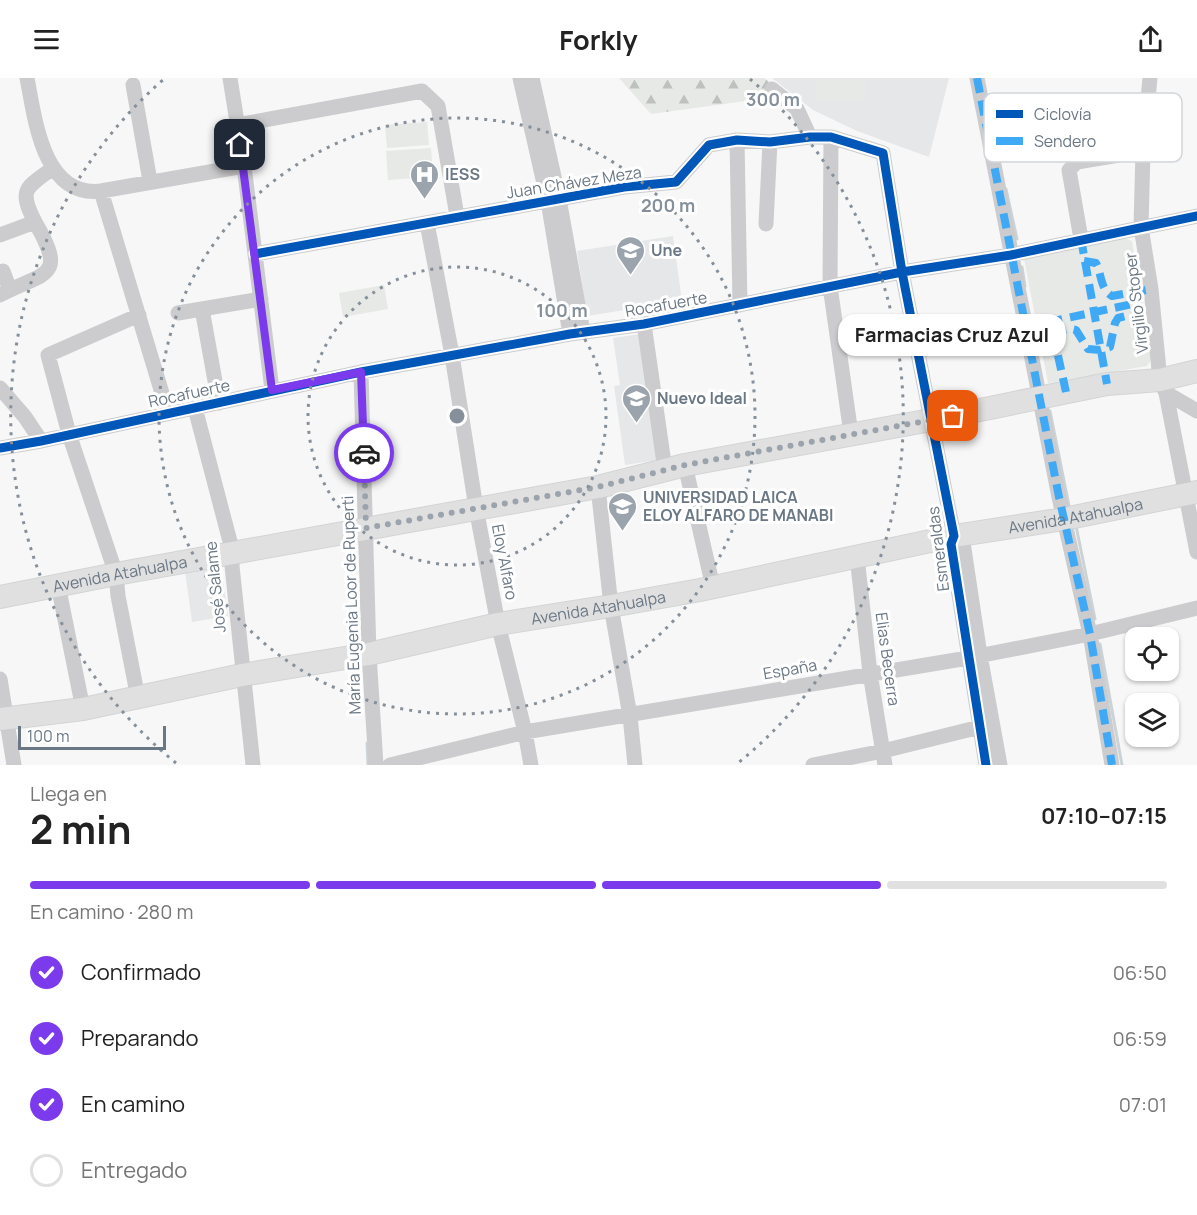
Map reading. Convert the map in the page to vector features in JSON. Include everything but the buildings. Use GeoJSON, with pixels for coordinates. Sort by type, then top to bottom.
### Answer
{"type":"FeatureCollection","features":[{"type":"Feature","properties":{"kind":"highway","name":"Avenida Atahualpa"},"geometry":{"type":"LineString","coordinates":[[0,597],[598,487],[675,467],[931,420],[1107,384],[1163,387],[1197,371]]}},
{"type":"Feature","properties":{"kind":"highway","name":"Avenida Atahualpa"},"geometry":{"type":"LineString","coordinates":[[3,719],[83,709],[242,675],[369,654],[498,624],[713,587],[954,536],[1064,519],[1191,494]]}},
{"type":"Feature","properties":{"kind":"street"},"geometry":{"type":"LineString","coordinates":[[27,78],[38,137],[53,168],[73,187],[89,192],[244,166]]}},
{"type":"Feature","properties":{"kind":"street"},"geometry":{"type":"LineString","coordinates":[[230,78],[244,166],[272,390]]}},
{"type":"Feature","properties":{"kind":"street"},"geometry":{"type":"LineString","coordinates":[[520,78],[553,200]]}},
{"type":"Feature","properties":{"kind":"street"},"geometry":{"type":"LineString","coordinates":[[532,78],[576,333]]}},
{"type":"Feature","properties":{"kind":"street"},"geometry":{"type":"LineString","coordinates":[[977,78],[984,114]]}},
{"type":"Feature","properties":{"kind":"street","name":"Virgilio Stoper"},"geometry":{"type":"LineString","coordinates":[[1149,93],[1150,78]]}},
{"type":"Feature","properties":{"kind":"street"},"geometry":{"type":"LineString","coordinates":[[133,85],[150,181]]}},
{"type":"Feature","properties":{"kind":"street"},"geometry":{"type":"LineString","coordinates":[[772,89],[797,109],[810,137]]}},
{"type":"Feature","properties":{"kind":"street"},"geometry":{"type":"LineString","coordinates":[[237,124],[422,91],[438,106],[457,216]]}},
{"type":"Feature","properties":{"kind":"street"},"geometry":{"type":"LineString","coordinates":[[831,137],[830,286],[851,434]]}},
{"type":"Feature","properties":{"kind":"street","name":"Juan Chávez Meza"},"geometry":{"type":"LineString","coordinates":[[255,254],[624,187],[676,182],[709,146],[737,140],[770,142],[831,137],[883,153]]}},
{"type":"Feature","properties":{"kind":"street"},"geometry":{"type":"LineString","coordinates":[[737,140],[741,305]]}},
{"type":"Feature","properties":{"kind":"street"},"geometry":{"type":"LineString","coordinates":[[766,224],[770,142]]}},
{"type":"Feature","properties":{"kind":"street","name":"Esmeraldas"},"geometry":{"type":"LineString","coordinates":[[883,153],[902,272],[954,536],[951,544],[987,725],[1000,765]]}},
{"type":"Feature","properties":{"kind":"street"},"geometry":{"type":"LineString","coordinates":[[993,162],[1064,519],[1090,634],[1112,765]]}},
{"type":"Feature","properties":{"kind":"street"},"geometry":{"type":"LineString","coordinates":[[1077,162],[1069,170],[1081,239]]}},
{"type":"Feature","properties":{"kind":"street","name":"Virgilio Stoper"},"geometry":{"type":"LineString","coordinates":[[1143,162],[1141,227],[1163,387],[1191,494],[1197,552]]}},
{"type":"Feature","properties":{"kind":"street"},"geometry":{"type":"LineString","coordinates":[[3,271],[5,293],[39,278],[49,269],[50,252],[25,203],[29,186],[53,168]]}},
{"type":"Feature","properties":{"kind":"street"},"geometry":{"type":"LineString","coordinates":[[101,190],[168,413]]}},
{"type":"Feature","properties":{"kind":"street","name":"Rocafuerte"},"geometry":{"type":"LineString","coordinates":[[0,448],[361,372],[576,333],[644,324],[902,272],[1011,255],[1197,216]]}},
{"type":"Feature","properties":{"kind":"street"},"geometry":{"type":"LineString","coordinates":[[0,235],[35,222]]}},
{"type":"Feature","properties":{"kind":"street","name":"Eloy Alfaro"},"geometry":{"type":"LineString","coordinates":[[427,222],[498,624],[531,765]]}},
{"type":"Feature","properties":{"kind":"street"},"geometry":{"type":"LineString","coordinates":[[178,313],[261,299]]}},
{"type":"Feature","properties":{"kind":"street"},"geometry":{"type":"LineString","coordinates":[[202,309],[219,403]]}},
{"type":"Feature","properties":{"kind":"street"},"geometry":{"type":"LineString","coordinates":[[138,698],[118,596],[116,574],[69,434],[48,355],[139,315]]}},
{"type":"Feature","properties":{"kind":"street"},"geometry":{"type":"LineString","coordinates":[[644,324],[675,467],[713,587]]}},
{"type":"Feature","properties":{"kind":"street","name":"María Eugenia Loor de Ruperti"},"geometry":{"type":"LineString","coordinates":[[361,372],[369,654],[376,765]]}},
{"type":"Feature","properties":{"kind":"street"},"geometry":{"type":"LineString","coordinates":[[1163,387],[1197,411]]}},
{"type":"Feature","properties":{"kind":"street"},"geometry":{"type":"LineString","coordinates":[[0,388],[25,417],[41,441]]}},
{"type":"Feature","properties":{"kind":"street","name":"José Salame"},"geometry":{"type":"LineString","coordinates":[[195,408],[233,553],[232,566],[252,765]]}},
{"type":"Feature","properties":{"kind":"street"},"geometry":{"type":"LineString","coordinates":[[598,487],[611,606],[630,716],[635,765]]}},
{"type":"Feature","properties":{"kind":"street","name":"Elias Becerra"},"geometry":{"type":"LineString","coordinates":[[857,557],[870,673],[884,758]]}},
{"type":"Feature","properties":{"kind":"street"},"geometry":{"type":"LineString","coordinates":[[58,585],[83,709]]}},
{"type":"Feature","properties":{"kind":"street","name":"España"},"geometry":{"type":"LineString","coordinates":[[390,765],[525,732],[974,656],[1090,634],[1197,608]]}},
{"type":"Feature","properties":{"kind":"street"},"geometry":{"type":"LineString","coordinates":[[0,679],[3,719],[14,765]]}},
{"type":"Feature","properties":{"kind":"street"},"geometry":{"type":"LineString","coordinates":[[822,764],[884,758],[987,725]]}},
{"type":"Feature","properties":{"kind":"street","name":"Esmeraldas"},"geometry":{"type":"LineString","coordinates":[[986,765],[987,725]]}},
{"type":"Feature","properties":{"kind":"shaded area"},"geometry":{"type":"Polygon","coordinates":[[[772,78],[949,78],[929,157],[857,131],[813,110],[772,78]]]}},
{"type":"Feature","properties":{"kind":"shaded area","name":"Une"},"geometry":{"type":"Polygon","coordinates":[[[673,236],[682,301],[587,316],[577,251],[673,236]]]}},
{"type":"Feature","properties":{"kind":"shaded area","name":"Nuevo Ideal"},"geometry":{"type":"Polygon","coordinates":[[[641,334],[658,460],[625,465],[614,386],[620,385],[613,338],[641,334]]]}},
{"type":"Feature","properties":{"kind":"shaded area"},"geometry":{"type":"Polygon","coordinates":[[[221,566],[228,616],[192,622],[185,571],[221,566]]]}},
{"type":"Feature","properties":{"kind":"green space"},"geometry":{"type":"Polygon","coordinates":[[[619,78],[764,78],[789,95],[651,114],[619,78]]]}},
{"type":"Feature","properties":{"kind":"green space"},"geometry":{"type":"Polygon","coordinates":[[[817,78],[866,78],[866,100],[817,101],[817,78]]]}},
{"type":"Feature","properties":{"kind":"green space"},"geometry":{"type":"Polygon","coordinates":[[[427,122],[429,145],[387,148],[385,125],[427,122]]]}},
{"type":"Feature","properties":{"kind":"green space"},"geometry":{"type":"Polygon","coordinates":[[[431,148],[433,177],[388,180],[386,151],[431,148]]]}},
{"type":"Feature","properties":{"kind":"green space"},"geometry":{"type":"Polygon","coordinates":[[[1125,238],[1132,241],[1151,360],[1147,366],[1048,383],[1024,259],[1125,238]]]}},
{"type":"Feature","properties":{"kind":"green space"},"geometry":{"type":"Polygon","coordinates":[[[384,285],[388,309],[343,317],[339,293],[384,285]]]}},
{"type":"Feature","properties":{"kind":"waterway"},"geometry":{"type":"LineString","coordinates":[[1006,189],[1017,239]]}},
{"type":"Feature","properties":{"kind":"waterway"},"geometry":{"type":"LineString","coordinates":[[1022,267],[1025,286]]}},
{"type":"Feature","properties":{"kind":"waterway"},"geometry":{"type":"LineString","coordinates":[[1050,411],[1069,506]]}},
{"type":"Feature","properties":{"kind":"waterway"},"geometry":{"type":"LineString","coordinates":[[1076,526],[1095,619]]}},
{"type":"Feature","properties":{"kind":"waterway"},"geometry":{"type":"LineString","coordinates":[[1100,644],[1122,765]]}},
{"type":"Feature","properties":{"kind":"waterway"},"geometry":{"type":"LineString","coordinates":[[367,743],[368,764]]}},
{"type":"Feature","properties":{"kind":"marked path"},"geometry":{"type":"LineString","coordinates":[[977,78],[984,114]]}},
{"type":"Feature","properties":{"kind":"marked path"},"geometry":{"type":"LineString","coordinates":[[993,162],[1059,497],[1090,634],[1112,765]]}},
{"type":"Feature","properties":{"kind":"marked path"},"geometry":{"type":"LineString","coordinates":[[1081,239],[1107,384]]}},
{"type":"Feature","properties":{"kind":"marked path"},"geometry":{"type":"LineString","coordinates":[[1084,261],[1096,263],[1103,286],[1112,296],[1151,289]]}},
{"type":"Feature","properties":{"kind":"marked path"},"geometry":{"type":"LineString","coordinates":[[1025,327],[1142,302]]}},
{"type":"Feature","properties":{"kind":"marked path"},"geometry":{"type":"LineString","coordinates":[[1054,338],[1064,330],[1076,330],[1088,349],[1100,350],[1110,347],[1118,318],[1143,312]]}},
{"type":"Feature","properties":{"kind":"marked path"},"geometry":{"type":"LineString","coordinates":[[1053,333],[1066,392]]}},
{"type":"Feature","properties":{"kind":"cycle path"},"geometry":{"type":"LineString","coordinates":[[255,254],[624,187],[676,182],[709,145],[737,140],[770,142],[831,137],[883,153],[902,272],[954,536],[951,544],[986,765]]}},
{"type":"Feature","properties":{"kind":"cycle path"},"geometry":{"type":"LineString","coordinates":[[0,448],[361,372],[570,334],[644,324],[902,272],[1011,255],[1197,216]]}},
{"type":"Feature","properties":{"kind":"way so far"},"geometry":{"type":"LineString","coordinates":[[364,453],[366,528],[598,487],[685,465],[953,416]]}},
{"type":"Feature","properties":{"kind":"place","name":"IESS"},"geometry":{"type":"Point","coordinates":[424,200]}},
{"type":"Feature","properties":{"kind":"place","name":"Une"},"geometry":{"type":"Point","coordinates":[630,276]}},
{"type":"Feature","properties":{"kind":"place","name":"Farmacias Cruz Azul"},"geometry":{"type":"Point","coordinates":[953,416]}},
{"type":"Feature","properties":{"kind":"place","name":"Nuevo Ideal"},"geometry":{"type":"Point","coordinates":[636,424]}},
{"type":"Feature","properties":{"kind":"place","name":"UNIVERSIDAD LAICA ELOY ALFARO DE MANABI"},"geometry":{"type":"Point","coordinates":[622,532]}},
{"type":"Feature","properties":{"kind":"route"},"geometry":{"type":"LineString","coordinates":[[240,145],[272,390],[361,372],[364,453]]}}]}
